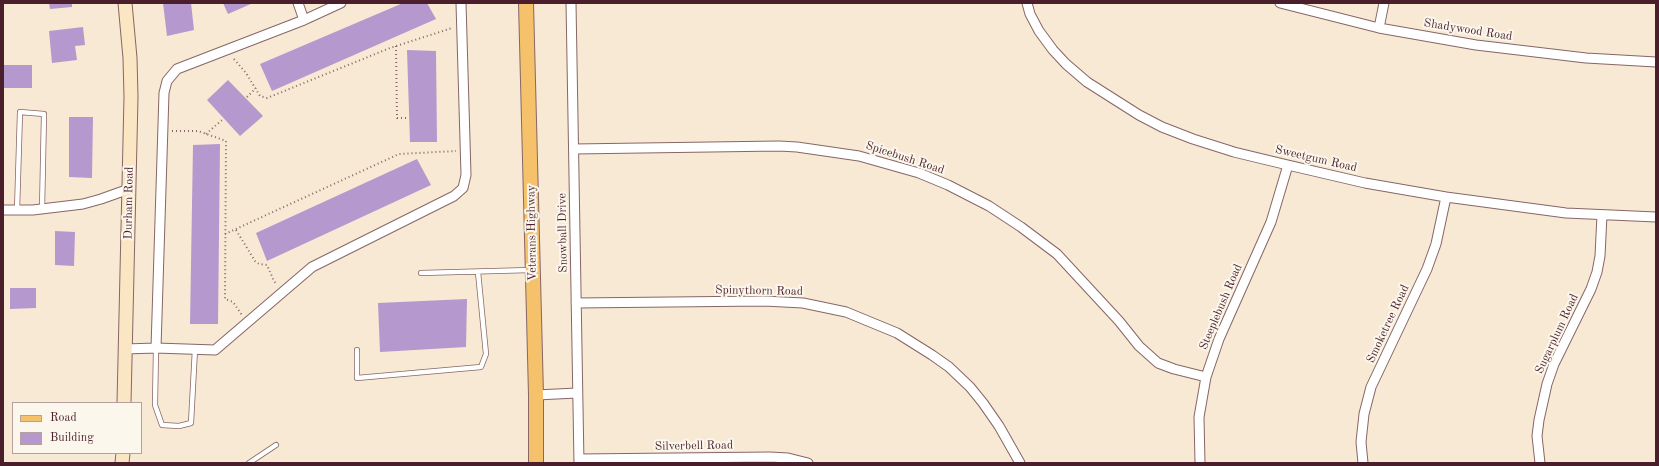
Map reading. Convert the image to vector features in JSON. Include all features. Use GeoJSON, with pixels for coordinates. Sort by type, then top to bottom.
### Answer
{"type":"FeatureCollection","features":[{"type":"Feature","properties":{"kind":"main road","name":"Durham Road"},"geometry":{"type":"LineString","coordinates":[[124,402],[129,189],[130,58],[125,3]]}},
{"type":"Feature","properties":{"kind":"main road","name":"Veterans Highway"},"geometry":{"type":"LineString","coordinates":[[526,3],[536,394],[536,463]]}},
{"type":"Feature","properties":{"kind":"street"},"geometry":{"type":"LineString","coordinates":[[298,3],[304,20]]}},
{"type":"Feature","properties":{"kind":"street"},"geometry":{"type":"LineString","coordinates":[[156,348],[164,93],[166,81],[176,70],[304,20],[341,3]]}},
{"type":"Feature","properties":{"kind":"street"},"geometry":{"type":"LineString","coordinates":[[125,349],[156,348],[215,350],[312,267],[454,196],[463,188],[466,175],[461,3]]}},
{"type":"Feature","properties":{"kind":"street","name":"Snowball Drive"},"geometry":{"type":"LineString","coordinates":[[571,3],[579,461]]}},
{"type":"Feature","properties":{"kind":"street","name":"Sweetgum Road"},"geometry":{"type":"LineString","coordinates":[[1027,3],[1030,14],[1039,31],[1066,64],[1088,82],[1110,97],[1162,127],[1193,139],[1288,165],[1365,183],[1446,197],[1526,208],[1602,215],[1656,217]]}},
{"type":"Feature","properties":{"kind":"street","name":"Shadywood Road"},"geometry":{"type":"LineString","coordinates":[[1280,3],[1379,28],[1476,45],[1586,58],[1656,62]]}},
{"type":"Feature","properties":{"kind":"street"},"geometry":{"type":"LineString","coordinates":[[1379,28],[1384,3]]}},
{"type":"Feature","properties":{"kind":"street","name":"Spicebush Road"},"geometry":{"type":"LineString","coordinates":[[574,150],[778,146],[797,147],[859,156],[919,173],[948,184],[989,206],[1021,227],[1057,254],[1119,321],[1139,346],[1158,363],[1174,369],[1206,377]]}},
{"type":"Feature","properties":{"kind":"street","name":"Steeplebush Road"},"geometry":{"type":"LineString","coordinates":[[1200,463],[1199,417],[1206,377],[1219,339],[1271,222],[1288,165]]}},
{"type":"Feature","properties":{"kind":"street"},"geometry":{"type":"LineString","coordinates":[[3,210],[42,210],[83,204],[129,189]]}},
{"type":"Feature","properties":{"kind":"street","name":"Smoketree Road"},"geometry":{"type":"LineString","coordinates":[[1363,463],[1361,442],[1364,414],[1372,387],[1427,269],[1436,244],[1446,197]]}},
{"type":"Feature","properties":{"kind":"street","name":"Sugarplum Road"},"geometry":{"type":"LineString","coordinates":[[1540,463],[1537,436],[1547,384],[1554,364],[1597,272],[1600,256],[1602,215]]}},
{"type":"Feature","properties":{"kind":"street","name":"Spinythorn Road"},"geometry":{"type":"LineString","coordinates":[[576,303],[764,301],[803,303],[846,312],[897,333],[949,367],[984,403],[1020,463]]}},
{"type":"Feature","properties":{"kind":"street"},"geometry":{"type":"LineString","coordinates":[[536,394],[577,393]]}},
{"type":"Feature","properties":{"kind":"street","name":"Silverbell Road"},"geometry":{"type":"LineString","coordinates":[[579,461],[734,460],[770,457],[788,458],[808,463]]}},
{"type":"Feature","properties":{"kind":"lane"},"geometry":{"type":"LineString","coordinates":[[17,211],[20,112],[44,114],[42,210]]}},
{"type":"Feature","properties":{"kind":"lane"},"geometry":{"type":"LineString","coordinates":[[421,273],[533,270]]}},
{"type":"Feature","properties":{"kind":"lane"},"geometry":{"type":"LineString","coordinates":[[357,350],[357,378],[481,367],[486,354],[478,272]]}},
{"type":"Feature","properties":{"kind":"lane"},"geometry":{"type":"LineString","coordinates":[[156,348],[155,405],[162,424],[179,426],[191,423],[195,349]]}},
{"type":"Feature","properties":{"kind":"lane"},"geometry":{"type":"LineString","coordinates":[[249,463],[276,446]]}},
{"type":"Feature","properties":{"kind":"path"},"geometry":{"type":"LineString","coordinates":[[226,50],[246,73],[260,96],[267,98],[337,68],[396,46],[449,28],[462,28]]}},
{"type":"Feature","properties":{"kind":"path"},"geometry":{"type":"LineString","coordinates":[[396,46],[397,118],[407,118]]}},
{"type":"Feature","properties":{"kind":"path"},"geometry":{"type":"LineString","coordinates":[[247,97],[256,88]]}},
{"type":"Feature","properties":{"kind":"path"},"geometry":{"type":"LineString","coordinates":[[206,134],[222,120]]}},
{"type":"Feature","properties":{"kind":"path"},"geometry":{"type":"LineString","coordinates":[[163,131],[198,131],[226,141],[224,299],[233,302],[247,322]]}},
{"type":"Feature","properties":{"kind":"path"},"geometry":{"type":"LineString","coordinates":[[225,234],[399,154],[465,151]]}},
{"type":"Feature","properties":{"kind":"path"},"geometry":{"type":"LineString","coordinates":[[236,230],[255,261],[259,264],[267,265],[274,281],[283,292]]}},
{"type":"Feature","properties":{"kind":"building"},"geometry":{"type":"Polygon","coordinates":[[[49,3],[72,3],[72,7],[50,9],[49,3]]]}},
{"type":"Feature","properties":{"kind":"building"},"geometry":{"type":"Polygon","coordinates":[[[163,3],[191,3],[194,30],[167,36],[163,3]]]}},
{"type":"Feature","properties":{"kind":"building"},"geometry":{"type":"Polygon","coordinates":[[[223,3],[253,3],[228,14],[223,3]]]}},
{"type":"Feature","properties":{"kind":"building"},"geometry":{"type":"Polygon","coordinates":[[[403,3],[427,3],[436,19],[272,91],[260,64],[403,3]]]}},
{"type":"Feature","properties":{"kind":"building"},"geometry":{"type":"Polygon","coordinates":[[[83,27],[85,45],[75,46],[77,60],[52,63],[49,31],[83,27]]]}},
{"type":"Feature","properties":{"kind":"building"},"geometry":{"type":"Polygon","coordinates":[[[407,50],[436,51],[437,142],[410,142],[407,50]]]}},
{"type":"Feature","properties":{"kind":"building"},"geometry":{"type":"Polygon","coordinates":[[[3,65],[32,65],[32,88],[3,88],[3,65]]]}},
{"type":"Feature","properties":{"kind":"building"},"geometry":{"type":"Polygon","coordinates":[[[228,80],[263,116],[240,136],[207,100],[228,80]]]}},
{"type":"Feature","properties":{"kind":"building"},"geometry":{"type":"Polygon","coordinates":[[[69,117],[93,117],[92,178],[69,177],[69,117]]]}},
{"type":"Feature","properties":{"kind":"building"},"geometry":{"type":"Polygon","coordinates":[[[220,144],[218,324],[190,324],[193,145],[220,144]]]}},
{"type":"Feature","properties":{"kind":"building"},"geometry":{"type":"Polygon","coordinates":[[[417,159],[431,185],[267,261],[256,233],[417,159]]]}},
{"type":"Feature","properties":{"kind":"building"},"geometry":{"type":"Polygon","coordinates":[[[55,231],[75,232],[74,266],[55,265],[55,231]]]}},
{"type":"Feature","properties":{"kind":"building"},"geometry":{"type":"Polygon","coordinates":[[[10,288],[36,288],[36,308],[10,309],[10,288]]]}},
{"type":"Feature","properties":{"kind":"building"},"geometry":{"type":"Polygon","coordinates":[[[467,299],[466,347],[380,352],[378,303],[467,299]]]}}]}
